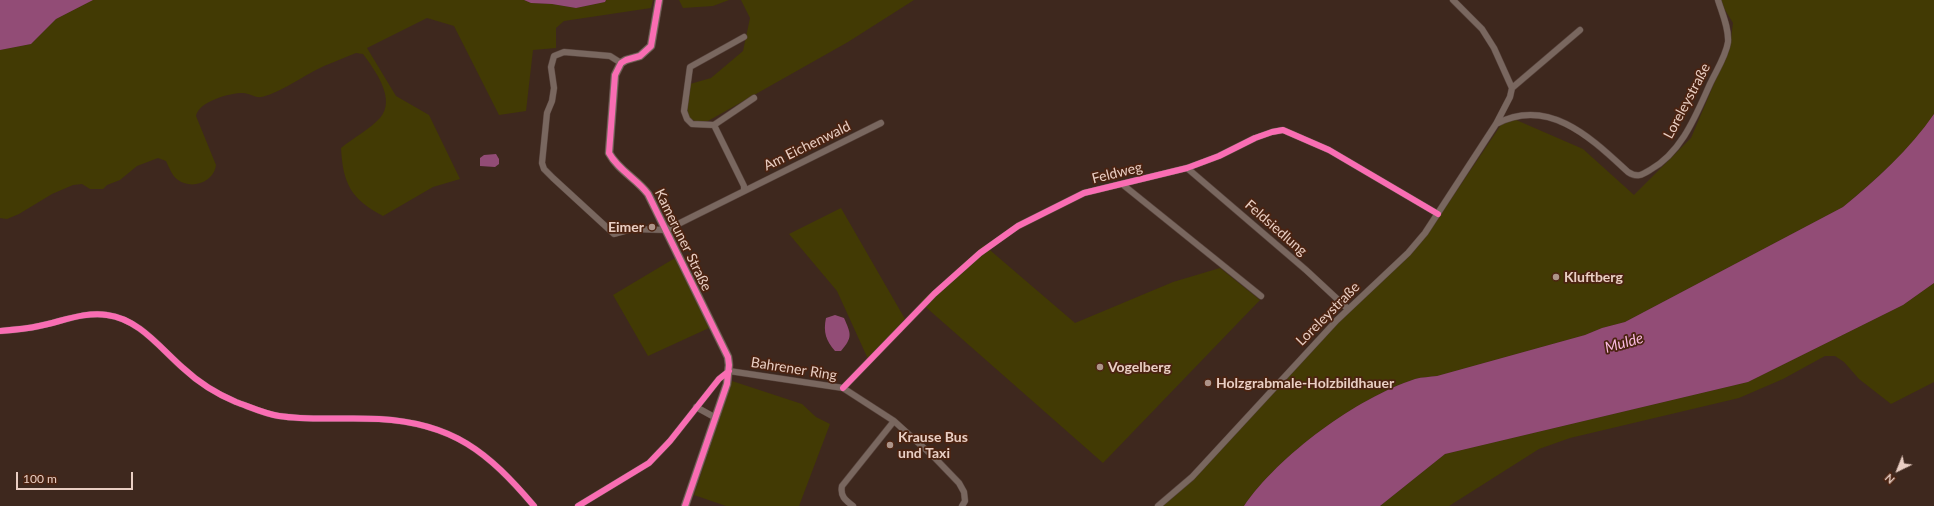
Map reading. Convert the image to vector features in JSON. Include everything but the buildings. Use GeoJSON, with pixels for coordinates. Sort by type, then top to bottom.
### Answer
{"type":"FeatureCollection","features":[{"type":"Feature","properties":{"kind":"street"},"geometry":{"type":"LineString","coordinates":[[1453,0],[1482,29],[1494,48],[1512,88]]}},
{"type":"Feature","properties":{"kind":"street","name":"Loreleystraße"},"geometry":{"type":"LineString","coordinates":[[1496,124],[1519,115],[1533,114],[1553,118],[1572,127],[1590,139],[1634,176],[1641,176],[1658,166],[1676,148],[1685,136],[1723,56],[1728,42],[1726,23],[1718,0]]}},
{"type":"Feature","properties":{"kind":"street"},"geometry":{"type":"LineString","coordinates":[[658,2],[651,46],[640,56],[621,63],[610,56],[564,52],[554,56],[550,67],[554,88],[552,100],[547,112],[542,163],[544,169],[553,178],[614,234],[632,229],[666,230]]}},
{"type":"Feature","properties":{"kind":"street","name":"Loreleystraße"},"geometry":{"type":"LineString","coordinates":[[1158,506],[1192,477],[1348,309],[1408,253],[1425,234],[1496,124],[1510,96],[1512,88],[1580,30]]}},
{"type":"Feature","properties":{"kind":"street"},"geometry":{"type":"LineString","coordinates":[[744,37],[690,67],[684,112],[687,119],[692,124],[714,124],[754,98]]}},
{"type":"Feature","properties":{"kind":"street","name":"Kameruner Straße"},"geometry":{"type":"LineString","coordinates":[[621,63],[615,75],[609,153],[613,160],[639,182],[648,194],[728,357],[729,371]]}},
{"type":"Feature","properties":{"kind":"street","name":"Am Eichenwald"},"geometry":{"type":"LineString","coordinates":[[666,230],[881,123]]}},
{"type":"Feature","properties":{"kind":"street"},"geometry":{"type":"LineString","coordinates":[[714,124],[744,186],[744,191]]}},
{"type":"Feature","properties":{"kind":"street","name":"Feldweg"},"geometry":{"type":"LineString","coordinates":[[844,388],[934,294],[994,242],[1018,226],[1063,202],[1084,193],[1187,168],[1219,156],[1255,138],[1283,130],[1329,150],[1438,214]]}},
{"type":"Feature","properties":{"kind":"street","name":"Feldsiedlung"},"geometry":{"type":"LineString","coordinates":[[1187,168],[1306,270],[1348,309]]}},
{"type":"Feature","properties":{"kind":"street"},"geometry":{"type":"LineString","coordinates":[[1122,184],[1261,296]]}},
{"type":"Feature","properties":{"kind":"street"},"geometry":{"type":"LineString","coordinates":[[0,331],[37,327],[91,315],[107,314],[121,318],[136,326],[194,377],[221,395],[236,402],[278,416],[380,418],[409,422],[441,430],[459,438],[476,448],[506,475],[534,506]]}},
{"type":"Feature","properties":{"kind":"street"},"geometry":{"type":"LineString","coordinates":[[578,506],[648,463],[670,441],[696,406],[719,379],[729,371]]}},
{"type":"Feature","properties":{"kind":"street"},"geometry":{"type":"LineString","coordinates":[[685,506],[716,418],[727,384],[729,371]]}},
{"type":"Feature","properties":{"kind":"street","name":"Bahrener Ring"},"geometry":{"type":"LineString","coordinates":[[729,371],[844,388],[894,421],[959,483],[964,492],[964,501],[962,506]]}},
{"type":"Feature","properties":{"kind":"street"},"geometry":{"type":"LineString","coordinates":[[696,406],[716,418]]}},
{"type":"Feature","properties":{"kind":"street"},"geometry":{"type":"LineString","coordinates":[[853,506],[844,498],[841,492],[842,486],[894,421]]}},
{"type":"Feature","properties":{"kind":"shaded area"},"geometry":{"type":"Polygon","coordinates":[[[93,0],[524,0],[531,3],[552,4],[576,8],[605,2],[606,0],[653,0],[651,8],[564,21],[556,28],[556,48],[533,50],[526,111],[499,115],[454,26],[427,18],[367,48],[396,96],[429,115],[460,179],[433,187],[383,216],[372,210],[356,197],[347,181],[342,161],[341,148],[371,126],[380,118],[385,110],[385,93],[378,76],[363,54],[356,53],[319,68],[267,96],[259,97],[245,93],[237,93],[223,96],[203,106],[198,111],[196,116],[216,165],[211,176],[202,183],[190,184],[178,180],[172,174],[166,161],[158,158],[137,166],[120,180],[107,185],[103,189],[90,189],[82,184],[73,185],[52,194],[19,214],[7,219],[0,218],[0,50],[31,44],[56,19],[93,0]]]}},
{"type":"Feature","properties":{"kind":"shaded area"},"geometry":{"type":"Polygon","coordinates":[[[679,0],[729,0],[713,6],[683,8],[679,0]]]}},
{"type":"Feature","properties":{"kind":"shaded area"},"geometry":{"type":"Polygon","coordinates":[[[741,0],[914,0],[848,42],[708,121],[695,121],[689,118],[687,109],[690,84],[711,78],[743,51],[750,18],[741,0]]]}},
{"type":"Feature","properties":{"kind":"shaded area"},"geometry":{"type":"Polygon","coordinates":[[[1719,0],[1934,0],[1934,114],[1925,127],[1903,152],[1880,175],[1843,207],[1625,322],[1602,328],[1585,335],[1437,376],[1415,379],[1392,388],[1345,414],[1298,448],[1277,467],[1244,506],[1158,506],[1189,482],[1348,306],[1435,223],[1507,116],[1583,149],[1634,195],[1691,138],[1730,46],[1733,23],[1719,0]]]}},
{"type":"Feature","properties":{"kind":"shaded area"},"geometry":{"type":"Polygon","coordinates":[[[841,208],[905,319],[868,359],[837,291],[789,234],[841,208]]]}},
{"type":"Feature","properties":{"kind":"shaded area"},"geometry":{"type":"Polygon","coordinates":[[[984,245],[1075,323],[1173,282],[1220,268],[1260,300],[1103,463],[920,302],[984,245]]]}},
{"type":"Feature","properties":{"kind":"shaded area"},"geometry":{"type":"Polygon","coordinates":[[[675,258],[709,328],[648,356],[613,295],[675,258]]]}},
{"type":"Feature","properties":{"kind":"shaded area"},"geometry":{"type":"Polygon","coordinates":[[[1934,283],[1934,382],[1891,404],[1859,379],[1844,362],[1835,356],[1825,356],[1783,379],[1739,398],[1570,438],[1539,449],[1449,506],[1380,506],[1445,454],[1748,382],[1903,305],[1934,283]]]}},
{"type":"Feature","properties":{"kind":"shaded area"},"geometry":{"type":"Polygon","coordinates":[[[732,381],[802,404],[816,417],[830,424],[799,506],[726,506],[694,495],[732,381]]]}},
{"type":"Feature","properties":{"kind":"water"},"geometry":{"type":"Polygon","coordinates":[[[0,0],[93,0],[56,19],[31,44],[0,50],[0,0]]]}},
{"type":"Feature","properties":{"kind":"water"},"geometry":{"type":"Polygon","coordinates":[[[524,0],[606,0],[605,2],[576,8],[552,4],[531,3],[524,0]]]}},
{"type":"Feature","properties":{"kind":"water","name":"Mulde"},"geometry":{"type":"Polygon","coordinates":[[[1934,114],[1934,283],[1903,305],[1748,382],[1445,454],[1380,506],[1244,506],[1277,467],[1298,448],[1345,414],[1392,388],[1415,379],[1437,376],[1585,335],[1602,328],[1625,322],[1843,207],[1892,164],[1925,127],[1934,114]]]}},
{"type":"Feature","properties":{"kind":"water"},"geometry":{"type":"Polygon","coordinates":[[[496,154],[499,159],[499,164],[495,167],[480,166],[480,158],[484,155],[496,154]]]}},
{"type":"Feature","properties":{"kind":"water"},"geometry":{"type":"Polygon","coordinates":[[[835,315],[844,318],[850,335],[848,342],[841,351],[835,351],[827,340],[825,332],[826,318],[835,315]]]}},
{"type":"Feature","properties":{"kind":"cycle path"},"geometry":{"type":"LineString","coordinates":[[659,0],[651,46],[640,56],[621,63],[615,75],[609,153],[617,164],[648,194],[728,357],[729,365],[727,384],[685,506]]}},
{"type":"Feature","properties":{"kind":"cycle path"},"geometry":{"type":"LineString","coordinates":[[843,388],[934,294],[980,253],[1018,226],[1084,193],[1187,168],[1219,156],[1255,138],[1272,132],[1283,130],[1329,150],[1438,214]]}},
{"type":"Feature","properties":{"kind":"cycle path"},"geometry":{"type":"LineString","coordinates":[[0,331],[34,327],[90,314],[107,315],[119,318],[139,328],[189,373],[208,387],[229,399],[258,410],[274,415],[291,417],[316,419],[379,419],[405,422],[428,427],[448,434],[467,444],[501,470],[534,506]]}},
{"type":"Feature","properties":{"kind":"cycle path"},"geometry":{"type":"LineString","coordinates":[[578,506],[649,463],[670,441],[719,379],[729,371]]}},
{"type":"Feature","properties":{"kind":"place","name":"Eimer"},"geometry":{"type":"Point","coordinates":[652,227]}},
{"type":"Feature","properties":{"kind":"place","name":"Kluftberg"},"geometry":{"type":"Point","coordinates":[1556,277]}},
{"type":"Feature","properties":{"kind":"place","name":"Vogelberg"},"geometry":{"type":"Point","coordinates":[1100,367]}},
{"type":"Feature","properties":{"kind":"place","name":"Holzgrabmale-Holzbildhauer"},"geometry":{"type":"Point","coordinates":[1208,383]}},
{"type":"Feature","properties":{"kind":"place","name":"Krause Bus und Taxi"},"geometry":{"type":"Point","coordinates":[890,445]}}]}
